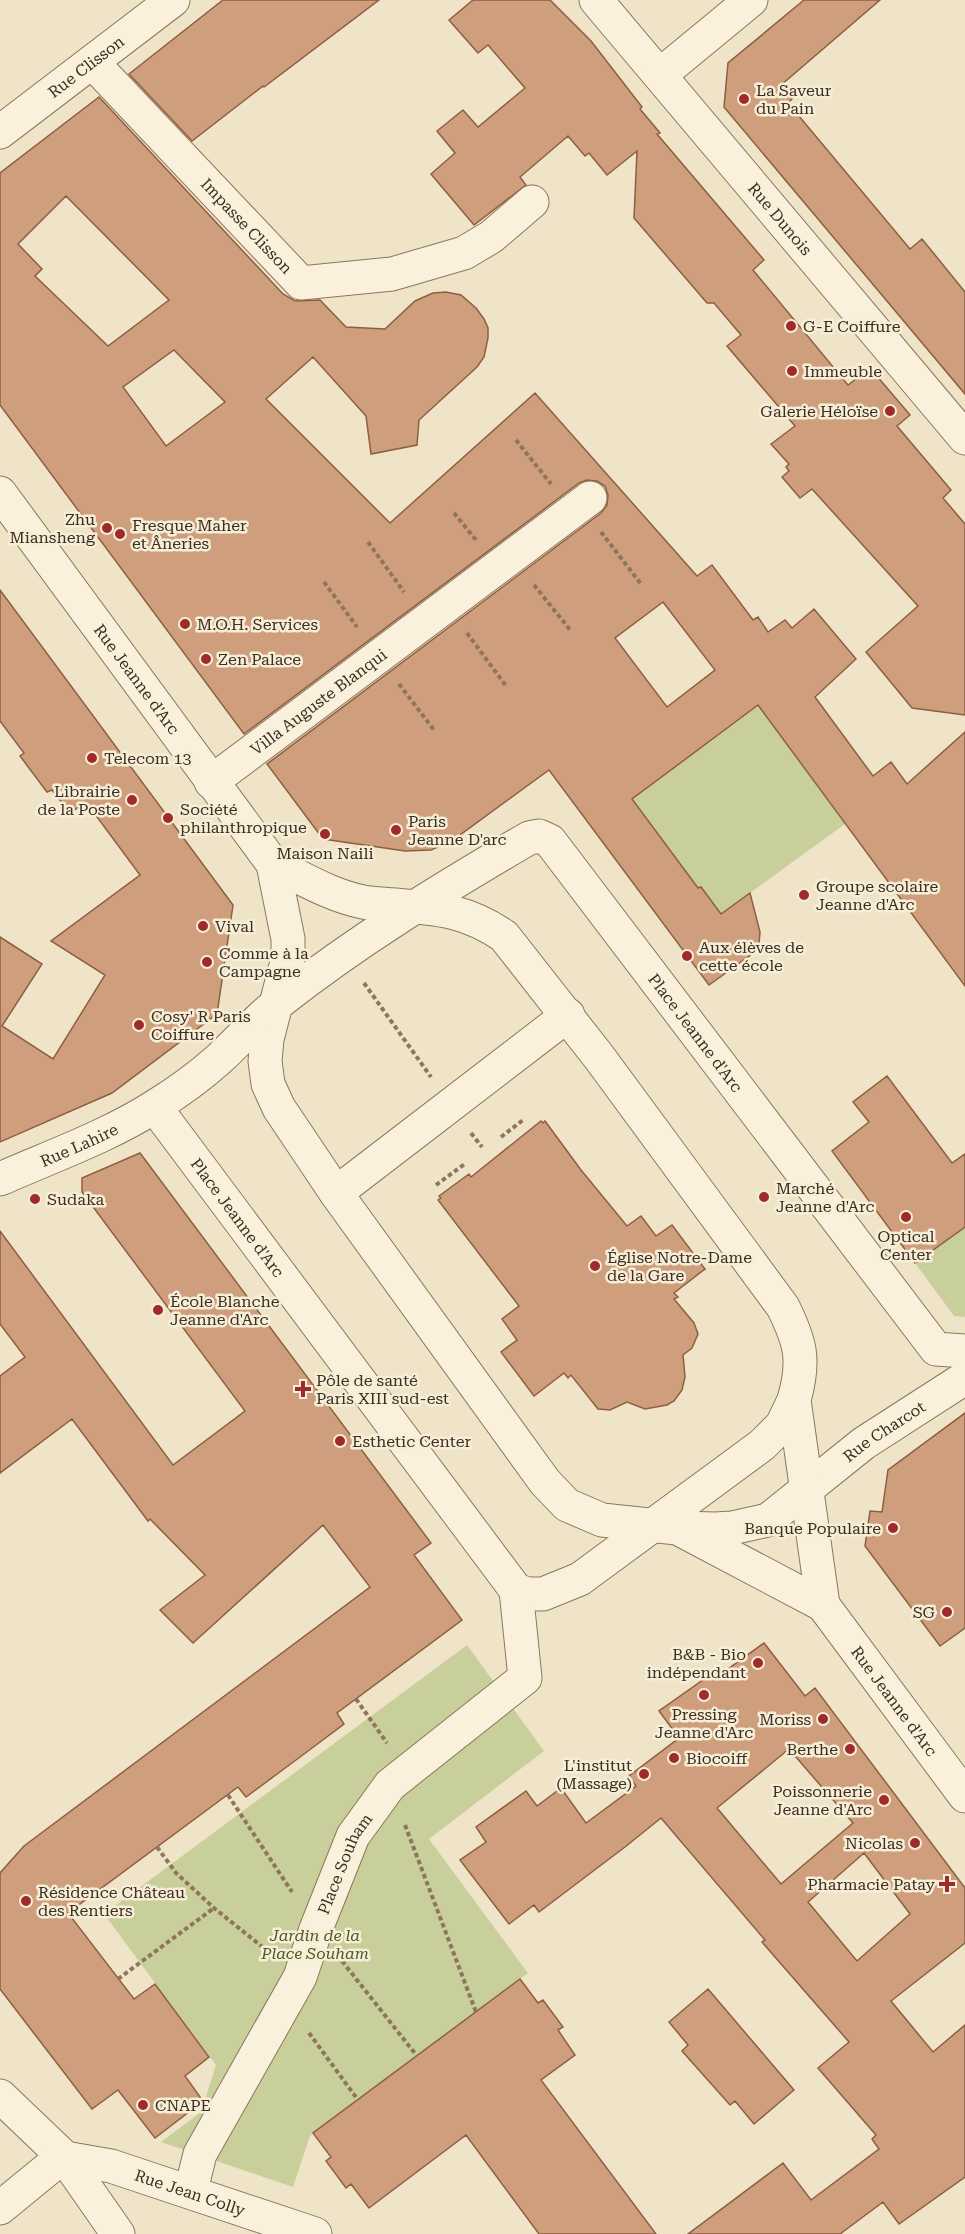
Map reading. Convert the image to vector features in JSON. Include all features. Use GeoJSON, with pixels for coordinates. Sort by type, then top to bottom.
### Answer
{"type":"FeatureCollection","features":[{"type":"Feature","properties":{"kind":"street","name":"Rue Clisson"},"geometry":{"type":"LineString","coordinates":[[0,132],[93,63],[172,0]]}},
{"type":"Feature","properties":{"kind":"street","name":"Rue Dunois"},"geometry":{"type":"LineString","coordinates":[[596,0],[965,438]]}},
{"type":"Feature","properties":{"kind":"street"},"geometry":{"type":"LineString","coordinates":[[660,75],[751,0]]}},
{"type":"Feature","properties":{"kind":"street","name":"Impasse Clisson"},"geometry":{"type":"LineString","coordinates":[[93,63],[301,283],[392,274],[464,253],[491,237],[532,202]]}},
{"type":"Feature","properties":{"kind":"street","name":"Rue Jeanne d'Arc"},"geometry":{"type":"LineString","coordinates":[[0,493],[273,864],[288,939],[288,958],[276,1005]]}},
{"type":"Feature","properties":{"kind":"street","name":"Villa Auguste Blanqui"},"geometry":{"type":"LineString","coordinates":[[211,782],[581,506]]}},
{"type":"Feature","properties":{"kind":"street","name":"Place Jeanne d'Arc"},"geometry":{"type":"LineString","coordinates":[[516,1590],[154,1107],[217,1061],[276,1005],[343,953],[412,907],[530,838],[539,836],[550,841],[950,1350]]}},
{"type":"Feature","properties":{"kind":"street","name":"Rue Jeanne d'Arc"},"geometry":{"type":"LineString","coordinates":[[273,864],[331,891],[363,902],[412,907]]}},
{"type":"Feature","properties":{"kind":"street"},"geometry":{"type":"LineString","coordinates":[[412,907],[465,914],[504,936],[568,1015],[783,1307],[797,1336],[801,1358],[800,1380],[795,1401],[782,1425],[762,1445],[664,1526],[580,1579],[543,1594],[528,1594],[516,1590]]}},
{"type":"Feature","properties":{"kind":"street"},"geometry":{"type":"LineString","coordinates":[[276,1005],[267,1039],[265,1061],[268,1084],[279,1108],[336,1193],[545,1482],[567,1505],[602,1520],[664,1526]]}},
{"type":"Feature","properties":{"kind":"street"},"geometry":{"type":"LineString","coordinates":[[336,1193],[568,1015]]}},
{"type":"Feature","properties":{"kind":"street","name":"Rue Lahire"},"geometry":{"type":"LineString","coordinates":[[0,1179],[115,1128],[154,1107]]}},
{"type":"Feature","properties":{"kind":"street","name":"Rue Charcot"},"geometry":{"type":"LineString","coordinates":[[664,1526],[732,1528],[768,1520],[864,1443],[965,1378]]}},
{"type":"Feature","properties":{"kind":"street"},"geometry":{"type":"LineString","coordinates":[[795,1401],[806,1490]]}},
{"type":"Feature","properties":{"kind":"street","name":"Rue Jeanne d'Arc"},"geometry":{"type":"LineString","coordinates":[[806,1490],[823,1605]]}},
{"type":"Feature","properties":{"kind":"street","name":"Rue Jeanne d'Arc"},"geometry":{"type":"LineString","coordinates":[[664,1526],[823,1605],[965,1796]]}},
{"type":"Feature","properties":{"kind":"street","name":"Place Souham"},"geometry":{"type":"LineString","coordinates":[[193,2182],[201,2154],[293,1989],[353,1836],[398,1778],[525,1678],[516,1590]]}},
{"type":"Feature","properties":{"kind":"street"},"geometry":{"type":"LineString","coordinates":[[0,2096],[65,2158],[118,2234]]}},
{"type":"Feature","properties":{"kind":"street"},"geometry":{"type":"LineString","coordinates":[[0,2208],[55,2163],[65,2158]]}},
{"type":"Feature","properties":{"kind":"street","name":"Rue Jean Colly"},"geometry":{"type":"LineString","coordinates":[[65,2158],[111,2166],[315,2234]]}},
{"type":"Feature","properties":{"kind":"path"},"geometry":{"type":"LineString","coordinates":[[516,440],[581,506],[641,584]]}},
{"type":"Feature","properties":{"kind":"path"},"geometry":{"type":"LineString","coordinates":[[368,542],[506,686]]}},
{"type":"Feature","properties":{"kind":"path"},"geometry":{"type":"LineString","coordinates":[[512,557],[571,631]]}},
{"type":"Feature","properties":{"kind":"path"},"geometry":{"type":"LineString","coordinates":[[362,980],[438,1086]]}},
{"type":"Feature","properties":{"kind":"path"},"geometry":{"type":"LineString","coordinates":[[501,1137],[523,1120]]}},
{"type":"Feature","properties":{"kind":"path"},"geometry":{"type":"LineString","coordinates":[[436,1185],[466,1163]]}},
{"type":"Feature","properties":{"kind":"path"},"geometry":{"type":"LineString","coordinates":[[356,1699],[398,1778],[476,2012]]}},
{"type":"Feature","properties":{"kind":"path"},"geometry":{"type":"LineString","coordinates":[[157,1847],[176,1873],[214,1908],[293,1989],[358,2100]]}},
{"type":"Feature","properties":{"kind":"path"},"geometry":{"type":"LineString","coordinates":[[118,1979],[214,1908]]}},
{"type":"Feature","properties":{"kind":"green space"},"geometry":{"type":"Polygon","coordinates":[[[758,705],[845,824],[721,914],[701,887],[698,888],[629,795],[653,783],[758,705]]]}},
{"type":"Feature","properties":{"kind":"green space"},"geometry":{"type":"Polygon","coordinates":[[[965,1227],[965,1317],[954,1316],[915,1263],[965,1227]]]}},
{"type":"Feature","properties":{"kind":"green space","name":"Jardin de la Place Souham"},"geometry":{"type":"Polygon","coordinates":[[[467,1645],[544,1751],[429,1839],[528,1973],[310,2136],[293,2187],[161,2142],[201,2112],[216,2065],[104,1914],[467,1645]]]}},
{"type":"Feature","properties":{"kind":"building"},"geometry":{"type":"Polygon","coordinates":[[[223,0],[379,0],[192,141],[129,74],[223,0]]]}},
{"type":"Feature","properties":{"kind":"building"},"geometry":{"type":"Polygon","coordinates":[[[473,0],[550,0],[591,41],[642,107],[640,109],[660,133],[657,134],[764,260],[753,270],[848,385],[870,368],[910,415],[897,426],[951,490],[943,498],[965,524],[965,715],[912,708],[866,652],[918,606],[812,489],[800,498],[782,477],[789,471],[786,467],[789,464],[771,444],[795,426],[727,346],[741,335],[714,303],[707,303],[634,218],[637,151],[607,175],[589,153],[585,156],[568,136],[520,177],[526,185],[474,225],[431,174],[455,153],[437,131],[463,110],[478,127],[525,88],[488,45],[478,53],[449,20],[473,0]]]}},
{"type":"Feature","properties":{"kind":"building"},"geometry":{"type":"Polygon","coordinates":[[[804,0],[880,0],[780,86],[792,99],[788,103],[910,249],[922,239],[965,292],[965,394],[724,107],[728,63],[804,0]]]}},
{"type":"Feature","properties":{"kind":"building"},"geometry":{"type":"Polygon","coordinates":[[[99,97],[283,294],[295,301],[320,300],[346,327],[385,329],[415,301],[433,293],[446,292],[461,295],[476,308],[488,328],[484,357],[477,367],[419,420],[417,445],[371,454],[366,416],[313,357],[266,399],[390,523],[535,393],[697,576],[712,565],[753,620],[758,617],[768,632],[785,620],[792,628],[814,609],[856,659],[815,697],[873,776],[891,762],[907,784],[965,732],[965,986],[758,705],[632,799],[698,888],[701,887],[721,914],[750,893],[760,932],[759,944],[752,954],[709,985],[549,770],[453,840],[431,850],[405,851],[323,839],[267,764],[601,513],[607,505],[608,495],[605,486],[597,481],[587,480],[579,483],[244,734],[0,405],[0,173],[99,97]],[[66,196],[18,244],[42,269],[35,276],[108,346],[169,300],[66,196]],[[174,350],[123,387],[166,446],[225,402],[174,350]],[[663,602],[615,638],[667,707],[715,670],[663,602]]]}},
{"type":"Feature","properties":{"kind":"building"},"geometry":{"type":"Polygon","coordinates":[[[0,590],[233,905],[217,1014],[112,1093],[0,1142],[0,937],[42,964],[2,1026],[53,1059],[105,975],[51,941],[140,875],[86,802],[70,813],[52,790],[47,792],[20,756],[24,753],[0,721],[0,590]]]}},
{"type":"Feature","properties":{"kind":"building"},"geometry":{"type":"Polygon","coordinates":[[[887,1076],[952,1163],[965,1154],[965,1227],[915,1263],[832,1151],[869,1122],[853,1102],[887,1076]]]}},
{"type":"Feature","properties":{"kind":"building","name":"Église Notre-Dame de la Gare"},"geometry":{"type":"Polygon","coordinates":[[[541,1121],[543,1123],[545,1121],[627,1226],[641,1216],[656,1236],[672,1225],[705,1269],[674,1293],[678,1297],[674,1299],[694,1323],[698,1334],[692,1348],[683,1355],[685,1377],[682,1390],[674,1401],[667,1405],[645,1409],[627,1402],[610,1410],[598,1409],[571,1375],[568,1378],[564,1373],[534,1396],[501,1352],[517,1340],[502,1319],[519,1306],[438,1200],[441,1198],[439,1196],[469,1174],[471,1177],[541,1121]]]}},
{"type":"Feature","properties":{"kind":"building"},"geometry":{"type":"Polygon","coordinates":[[[140,1153],[431,1543],[414,1555],[462,1620],[337,1713],[344,1724],[296,1760],[246,1797],[238,1787],[68,1913],[134,1999],[155,1984],[209,2057],[185,2076],[203,2101],[155,2138],[118,2090],[92,2109],[0,1989],[0,1873],[24,1846],[370,1587],[323,1525],[193,1643],[160,1610],[205,1575],[150,1519],[148,1521],[72,1419],[0,1473],[0,1376],[25,1357],[0,1324],[0,1231],[173,1465],[245,1411],[82,1192],[82,1178],[140,1153]]]}},
{"type":"Feature","properties":{"kind":"building"},"geometry":{"type":"Polygon","coordinates":[[[965,1413],[965,1628],[940,1646],[865,1546],[870,1511],[882,1512],[888,1470],[965,1413]]]}},
{"type":"Feature","properties":{"kind":"building"},"geometry":{"type":"Polygon","coordinates":[[[764,1643],[805,1696],[815,1688],[965,1888],[965,1943],[891,2001],[933,2052],[965,2025],[965,2177],[899,2224],[883,2202],[840,2234],[688,2234],[783,2163],[811,2200],[879,2149],[872,2139],[876,2135],[818,2068],[849,2042],[762,1942],[765,1940],[661,1818],[539,1912],[534,1905],[509,1924],[460,1860],[486,1842],[476,1827],[526,1791],[537,1806],[561,1788],[586,1823],[636,1786],[629,1776],[679,1738],[659,1711],[710,1675],[714,1679],[764,1643]],[[789,1749],[717,1808],[781,1884],[853,1823],[789,1749]],[[864,1853],[808,1902],[857,1961],[910,1914],[864,1853]]]}},
{"type":"Feature","properties":{"kind":"building"},"geometry":{"type":"Polygon","coordinates":[[[520,1979],[538,2003],[543,2000],[563,2027],[558,2030],[575,2055],[541,2080],[656,2234],[539,2234],[466,2135],[369,2208],[351,2184],[346,2188],[326,2161],[331,2157],[313,2133],[520,1979]]]}},
{"type":"Feature","properties":{"kind":"building"},"geometry":{"type":"Polygon","coordinates":[[[708,1989],[794,2090],[754,2124],[735,2101],[730,2105],[682,2051],[688,2045],[669,2022],[708,1989]]]}},
{"type":"Feature","properties":{"kind":"place","name":"La Saveur du Pain"},"geometry":{"type":"Point","coordinates":[744,99]}},
{"type":"Feature","properties":{"kind":"place","name":"G-E Coiffure"},"geometry":{"type":"Point","coordinates":[791,326]}},
{"type":"Feature","properties":{"kind":"place","name":"Immeuble"},"geometry":{"type":"Point","coordinates":[792,371]}},
{"type":"Feature","properties":{"kind":"place","name":"Galerie Héloïse"},"geometry":{"type":"Point","coordinates":[890,411]}},
{"type":"Feature","properties":{"kind":"place","name":"Zhu Miansheng"},"geometry":{"type":"Point","coordinates":[107,528]}},
{"type":"Feature","properties":{"kind":"place","name":"Fresque Maher et Âneries"},"geometry":{"type":"Point","coordinates":[120,534]}},
{"type":"Feature","properties":{"kind":"place","name":"M.O.H. Services"},"geometry":{"type":"Point","coordinates":[185,624]}},
{"type":"Feature","properties":{"kind":"place","name":"Zen Palace"},"geometry":{"type":"Point","coordinates":[206,659]}},
{"type":"Feature","properties":{"kind":"place","name":"Telecom 13"},"geometry":{"type":"Point","coordinates":[92,758]}},
{"type":"Feature","properties":{"kind":"place","name":"Librairie de la Poste"},"geometry":{"type":"Point","coordinates":[132,800]}},
{"type":"Feature","properties":{"kind":"place","name":"Société philanthropique"},"geometry":{"type":"Point","coordinates":[168,818]}},
{"type":"Feature","properties":{"kind":"place","name":"Paris Jeanne D'arc"},"geometry":{"type":"Point","coordinates":[396,830]}},
{"type":"Feature","properties":{"kind":"place","name":"Maison Naili"},"geometry":{"type":"Point","coordinates":[325,834]}},
{"type":"Feature","properties":{"kind":"place","name":"Groupe scolaire Jeanne d'Arc"},"geometry":{"type":"Point","coordinates":[804,895]}},
{"type":"Feature","properties":{"kind":"place","name":"Vival"},"geometry":{"type":"Point","coordinates":[203,926]}},
{"type":"Feature","properties":{"kind":"place","name":"Aux élèves de cette école"},"geometry":{"type":"Point","coordinates":[687,956]}},
{"type":"Feature","properties":{"kind":"place","name":"Comme à la Campagne"},"geometry":{"type":"Point","coordinates":[207,962]}},
{"type":"Feature","properties":{"kind":"place","name":"Cosy' R Paris Coiffure"},"geometry":{"type":"Point","coordinates":[139,1025]}},
{"type":"Feature","properties":{"kind":"place","name":"Marché Jeanne d'Arc"},"geometry":{"type":"Point","coordinates":[764,1197]}},
{"type":"Feature","properties":{"kind":"place","name":"Sudaka"},"geometry":{"type":"Point","coordinates":[35,1199]}},
{"type":"Feature","properties":{"kind":"place","name":"Optical Center"},"geometry":{"type":"Point","coordinates":[906,1217]}},
{"type":"Feature","properties":{"kind":"place","name":"Église Notre-Dame de la Gare"},"geometry":{"type":"Point","coordinates":[595,1266]}},
{"type":"Feature","properties":{"kind":"place","name":"École Blanche Jeanne d'Arc"},"geometry":{"type":"Point","coordinates":[158,1310]}},
{"type":"Feature","properties":{"kind":"place","name":"Pôle de santé Paris XIII sud-est"},"geometry":{"type":"Point","coordinates":[303,1389]}},
{"type":"Feature","properties":{"kind":"place","name":"Esthetic Center"},"geometry":{"type":"Point","coordinates":[340,1441]}},
{"type":"Feature","properties":{"kind":"place","name":"Banque Populaire"},"geometry":{"type":"Point","coordinates":[893,1528]}},
{"type":"Feature","properties":{"kind":"place","name":"SG"},"geometry":{"type":"Point","coordinates":[947,1612]}},
{"type":"Feature","properties":{"kind":"place","name":"B&B - Bio indépendant"},"geometry":{"type":"Point","coordinates":[758,1663]}},
{"type":"Feature","properties":{"kind":"place","name":"Pressing Jeanne d'Arc"},"geometry":{"type":"Point","coordinates":[704,1695]}},
{"type":"Feature","properties":{"kind":"place","name":"Moriss"},"geometry":{"type":"Point","coordinates":[823,1719]}},
{"type":"Feature","properties":{"kind":"place","name":"Berthe"},"geometry":{"type":"Point","coordinates":[850,1749]}},
{"type":"Feature","properties":{"kind":"place","name":"Biocoiff"},"geometry":{"type":"Point","coordinates":[674,1758]}},
{"type":"Feature","properties":{"kind":"place","name":"L'institut (Massage)"},"geometry":{"type":"Point","coordinates":[644,1774]}},
{"type":"Feature","properties":{"kind":"place","name":"Poissonnerie Jeanne d'Arc"},"geometry":{"type":"Point","coordinates":[884,1800]}},
{"type":"Feature","properties":{"kind":"place","name":"Nicolas"},"geometry":{"type":"Point","coordinates":[915,1843]}},
{"type":"Feature","properties":{"kind":"place","name":"Pharmacie Patay"},"geometry":{"type":"Point","coordinates":[947,1884]}},
{"type":"Feature","properties":{"kind":"place","name":"Résidence Château des Rentiers"},"geometry":{"type":"Point","coordinates":[26,1901]}},
{"type":"Feature","properties":{"kind":"place","name":"CNAPE"},"geometry":{"type":"Point","coordinates":[143,2105]}}]}
